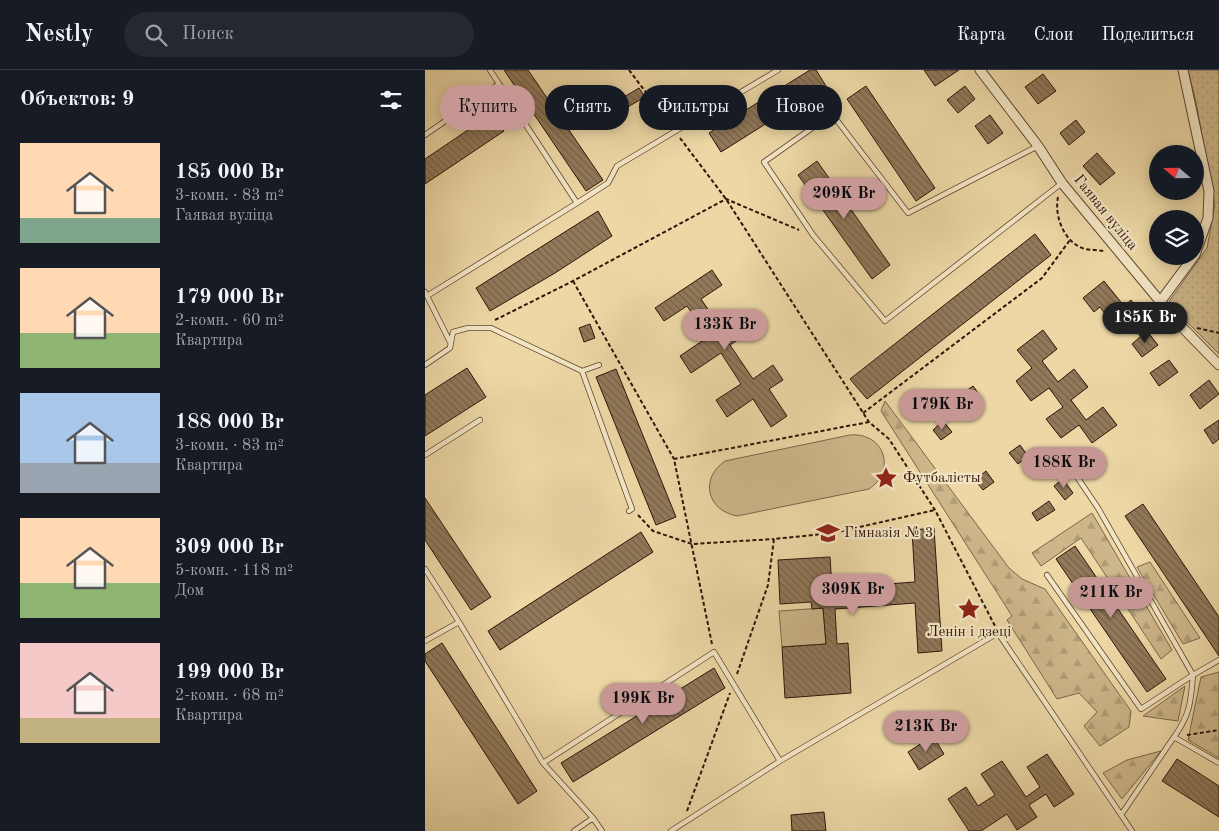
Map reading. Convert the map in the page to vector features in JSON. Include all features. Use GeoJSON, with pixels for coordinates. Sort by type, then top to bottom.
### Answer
{"type":"FeatureCollection","features":[{"type":"Feature","properties":{"kind":"street","name":"Гаявая вуліца"},"geometry":{"type":"LineString","coordinates":[[980,70],[1038,146],[1062,183],[1178,323],[1219,365]]}},
{"type":"Feature","properties":{"kind":"street"},"geometry":{"type":"LineString","coordinates":[[1183,70],[1209,190],[1208,218],[1204,230]]}},
{"type":"Feature","properties":{"kind":"street"},"geometry":{"type":"LineString","coordinates":[[1160,302],[1188,265]]}},
{"type":"Feature","properties":{"kind":"lane"},"geometry":{"type":"LineString","coordinates":[[490,70],[577,203]]}},
{"type":"Feature","properties":{"kind":"lane"},"geometry":{"type":"LineString","coordinates":[[451,344],[426,294],[608,183],[617,166],[778,70]]}},
{"type":"Feature","properties":{"kind":"lane"},"geometry":{"type":"LineString","coordinates":[[425,135],[499,84]]}},
{"type":"Feature","properties":{"kind":"lane"},"geometry":{"type":"LineString","coordinates":[[1038,146],[908,213],[832,114],[764,162],[813,235],[885,321],[1062,183]]}},
{"type":"Feature","properties":{"kind":"lane"},"geometry":{"type":"LineString","coordinates":[[425,365],[450,348],[453,332],[468,328],[491,328],[582,371],[599,365]]}},
{"type":"Feature","properties":{"kind":"lane"},"geometry":{"type":"LineString","coordinates":[[582,371],[630,510]]}},
{"type":"Feature","properties":{"kind":"lane"},"geometry":{"type":"LineString","coordinates":[[425,454],[479,420]]}},
{"type":"Feature","properties":{"kind":"lane"},"geometry":{"type":"LineString","coordinates":[[1073,471],[1098,508],[1193,675],[1190,707],[1182,726],[1121,815]]}},
{"type":"Feature","properties":{"kind":"lane"},"geometry":{"type":"LineString","coordinates":[[425,569],[459,622],[543,764],[593,818],[602,831]]}},
{"type":"Feature","properties":{"kind":"lane"},"geometry":{"type":"LineString","coordinates":[[1047,575],[1141,709],[1219,660]]}},
{"type":"Feature","properties":{"kind":"lane"},"geometry":{"type":"LineString","coordinates":[[425,641],[459,622]]}},
{"type":"Feature","properties":{"kind":"lane"},"geometry":{"type":"LineString","coordinates":[[671,831],[780,761],[999,634],[1132,831]]}},
{"type":"Feature","properties":{"kind":"lane"},"geometry":{"type":"LineString","coordinates":[[543,764],[714,652],[780,761]]}},
{"type":"Feature","properties":{"kind":"lane"},"geometry":{"type":"LineString","coordinates":[[1175,737],[1219,764]]}},
{"type":"Feature","properties":{"kind":"lane"},"geometry":{"type":"LineString","coordinates":[[574,831],[593,818]]}},
{"type":"Feature","properties":{"kind":"path"},"geometry":{"type":"LineString","coordinates":[[629,70],[726,199],[869,422],[889,439],[935,510],[999,634]]}},
{"type":"Feature","properties":{"kind":"path"},"geometry":{"type":"LineString","coordinates":[[1062,183],[1057,200],[1059,224],[1071,240],[1083,248],[1120,254]]}},
{"type":"Feature","properties":{"kind":"path"},"geometry":{"type":"LineString","coordinates":[[726,199],[813,235]]}},
{"type":"Feature","properties":{"kind":"path"},"geometry":{"type":"LineString","coordinates":[[479,328],[573,281],[726,199]]}},
{"type":"Feature","properties":{"kind":"path"},"geometry":{"type":"LineString","coordinates":[[863,413],[1042,278],[1071,240]]}},
{"type":"Feature","properties":{"kind":"path"},"geometry":{"type":"LineString","coordinates":[[573,281],[674,459],[714,652]]}},
{"type":"Feature","properties":{"kind":"path"},"geometry":{"type":"LineString","coordinates":[[674,459],[869,422]]}},
{"type":"Feature","properties":{"kind":"path"},"geometry":{"type":"LineString","coordinates":[[630,510],[653,531],[692,544],[833,533],[935,510]]}},
{"type":"Feature","properties":{"kind":"path"},"geometry":{"type":"LineString","coordinates":[[682,825],[768,585],[774,539]]}},
{"type":"Feature","properties":{"kind":"path"},"geometry":{"type":"LineString","coordinates":[[1175,737],[1219,730]]}},
{"type":"Feature","properties":{"kind":"green space"},"geometry":{"type":"Polygon","coordinates":[[[1188,70],[1219,70],[1219,354],[1168,303],[1195,265],[1204,265],[1204,252],[1207,248],[1215,205],[1196,102],[1188,70]]]}},
{"type":"Feature","properties":{"kind":"green space"},"geometry":{"type":"Polygon","coordinates":[[[885,401],[1009,568],[1022,579],[1045,589],[1131,711],[1129,727],[1100,746],[1084,726],[1097,712],[1079,693],[1057,699],[1007,620],[1012,616],[881,411],[885,401]]]}},
{"type":"Feature","properties":{"kind":"green space"},"geometry":{"type":"Polygon","coordinates":[[[850,435],[862,436],[871,440],[883,454],[883,472],[878,481],[869,489],[737,516],[727,513],[713,500],[710,493],[712,476],[725,461],[850,435]]]}},
{"type":"Feature","properties":{"kind":"green space"},"geometry":{"type":"Polygon","coordinates":[[[1092,513],[1172,650],[1161,659],[1081,538],[1041,566],[1032,553],[1092,513]]]}},
{"type":"Feature","properties":{"kind":"green space"},"geometry":{"type":"Polygon","coordinates":[[[1150,562],[1200,638],[1183,644],[1137,567],[1150,562]]]}},
{"type":"Feature","properties":{"kind":"green space"},"geometry":{"type":"Polygon","coordinates":[[[823,608],[826,644],[782,647],[779,611],[823,608]]]}},
{"type":"Feature","properties":{"kind":"green space"},"geometry":{"type":"Polygon","coordinates":[[[1219,672],[1219,758],[1188,740],[1201,677],[1219,672]]]}},
{"type":"Feature","properties":{"kind":"green space"},"geometry":{"type":"Polygon","coordinates":[[[1185,686],[1178,721],[1143,716],[1185,686]]]}},
{"type":"Feature","properties":{"kind":"green space"},"geometry":{"type":"Polygon","coordinates":[[[1161,751],[1122,799],[1103,773],[1127,760],[1161,751]]]}},
{"type":"Feature","properties":{"kind":"building"},"geometry":{"type":"Polygon","coordinates":[[[504,70],[528,70],[545,95],[545,130],[569,130],[603,180],[586,191],[535,116],[535,85],[514,85],[504,70]]]}},
{"type":"Feature","properties":{"kind":"building"},"geometry":{"type":"Polygon","coordinates":[[[810,70],[816,70],[825,85],[786,85],[810,70]]]}},
{"type":"Feature","properties":{"kind":"building"},"geometry":{"type":"Polygon","coordinates":[[[924,70],[959,70],[935,86],[924,70]]]}},
{"type":"Feature","properties":{"kind":"building"},"geometry":{"type":"Polygon","coordinates":[[[1043,74],[1056,91],[1038,104],[1025,87],[1043,74]]]}},
{"type":"Feature","properties":{"kind":"building"},"geometry":{"type":"Polygon","coordinates":[[[866,86],[935,188],[916,201],[847,99],[866,86]]]}},
{"type":"Feature","properties":{"kind":"building"},"geometry":{"type":"Polygon","coordinates":[[[965,86],[975,99],[958,113],[947,100],[965,86]]]}},
{"type":"Feature","properties":{"kind":"building"},"geometry":{"type":"Polygon","coordinates":[[[639,88],[639,100],[629,106],[629,94],[639,88]]]}},
{"type":"Feature","properties":{"kind":"building"},"geometry":{"type":"Polygon","coordinates":[[[757,103],[757,129],[721,152],[709,133],[714,130],[747,130],[747,109],[757,103]]]}},
{"type":"Feature","properties":{"kind":"building"},"geometry":{"type":"Polygon","coordinates":[[[990,115],[1003,133],[988,144],[975,126],[990,115]]]}},
{"type":"Feature","properties":{"kind":"building"},"geometry":{"type":"Polygon","coordinates":[[[1076,120],[1085,132],[1069,145],[1060,133],[1076,120]]]}},
{"type":"Feature","properties":{"kind":"building"},"geometry":{"type":"Polygon","coordinates":[[[468,130],[504,131],[425,184],[425,159],[468,130]]]}},
{"type":"Feature","properties":{"kind":"building"},"geometry":{"type":"Polygon","coordinates":[[[1097,153],[1115,173],[1100,185],[1083,166],[1097,153]]]}},
{"type":"Feature","properties":{"kind":"building"},"geometry":{"type":"Polygon","coordinates":[[[817,161],[890,265],[872,279],[798,175],[817,161]]]}},
{"type":"Feature","properties":{"kind":"building"},"geometry":{"type":"Polygon","coordinates":[[[598,211],[612,236],[555,273],[490,311],[476,288],[598,211]]]}},
{"type":"Feature","properties":{"kind":"building"},"geometry":{"type":"Polygon","coordinates":[[[1035,234],[1051,255],[867,399],[850,379],[1035,234]]]}},
{"type":"Feature","properties":{"kind":"building"},"geometry":{"type":"Polygon","coordinates":[[[712,270],[722,285],[701,299],[722,330],[746,314],[756,328],[730,345],[753,379],[773,365],[783,380],[769,389],[787,416],[771,427],[753,399],[727,417],[716,400],[741,384],[721,353],[691,373],[680,356],[708,337],[687,306],[664,321],[655,308],[712,270]]]}},
{"type":"Feature","properties":{"kind":"building"},"geometry":{"type":"Polygon","coordinates":[[[1104,281],[1124,306],[1131,300],[1140,312],[1117,330],[1100,307],[1094,312],[1083,298],[1104,281]]]}},
{"type":"Feature","properties":{"kind":"building"},"geometry":{"type":"Polygon","coordinates":[[[590,324],[595,338],[584,342],[579,328],[590,324]]]}},
{"type":"Feature","properties":{"kind":"building"},"geometry":{"type":"Polygon","coordinates":[[[1043,330],[1057,349],[1042,361],[1058,382],[1074,369],[1088,387],[1071,400],[1086,420],[1103,407],[1117,425],[1092,443],[1079,425],[1061,438],[1046,419],[1063,407],[1049,388],[1031,401],[1016,381],[1032,368],[1017,350],[1043,330]]]}},
{"type":"Feature","properties":{"kind":"building"},"geometry":{"type":"Polygon","coordinates":[[[1147,331],[1158,345],[1142,357],[1132,344],[1147,331]]]}},
{"type":"Feature","properties":{"kind":"building"},"geometry":{"type":"Polygon","coordinates":[[[1169,360],[1178,372],[1159,386],[1150,373],[1169,360]]]}},
{"type":"Feature","properties":{"kind":"building"},"geometry":{"type":"Polygon","coordinates":[[[467,368],[486,397],[425,436],[425,395],[467,368]]]}},
{"type":"Feature","properties":{"kind":"building"},"geometry":{"type":"Polygon","coordinates":[[[616,369],[676,517],[656,525],[596,377],[616,369]]]}},
{"type":"Feature","properties":{"kind":"building"},"geometry":{"type":"Polygon","coordinates":[[[1209,380],[1219,394],[1200,409],[1190,395],[1209,380]]]}},
{"type":"Feature","properties":{"kind":"building"},"geometry":{"type":"Polygon","coordinates":[[[973,386],[981,397],[971,405],[962,394],[973,386]]]}},
{"type":"Feature","properties":{"kind":"building"},"geometry":{"type":"Polygon","coordinates":[[[1219,420],[1219,439],[1213,444],[1204,430],[1219,420]]]}},
{"type":"Feature","properties":{"kind":"building"},"geometry":{"type":"Polygon","coordinates":[[[943,421],[952,432],[941,440],[933,430],[943,421]]]}},
{"type":"Feature","properties":{"kind":"building"},"geometry":{"type":"Polygon","coordinates":[[[1020,445],[1028,456],[1018,464],[1009,453],[1020,445]]]}},
{"type":"Feature","properties":{"kind":"building"},"geometry":{"type":"Polygon","coordinates":[[[986,471],[994,482],[983,490],[975,480],[986,471]]]}},
{"type":"Feature","properties":{"kind":"building"},"geometry":{"type":"Polygon","coordinates":[[[1063,479],[1073,493],[1065,500],[1054,486],[1063,479]]]}},
{"type":"Feature","properties":{"kind":"building"},"geometry":{"type":"Polygon","coordinates":[[[425,498],[491,597],[471,610],[425,540],[425,498]]]}},
{"type":"Feature","properties":{"kind":"building"},"geometry":{"type":"Polygon","coordinates":[[[1049,501],[1055,510],[1037,521],[1032,513],[1049,501]]]}},
{"type":"Feature","properties":{"kind":"building"},"geometry":{"type":"Polygon","coordinates":[[[1143,504],[1219,617],[1219,656],[1125,516],[1143,504]]]}},
{"type":"Feature","properties":{"kind":"building"},"geometry":{"type":"Polygon","coordinates":[[[934,528],[942,651],[918,653],[915,603],[835,609],[837,644],[848,643],[851,693],[785,698],[782,647],[826,644],[823,608],[812,609],[811,602],[780,604],[778,560],[830,557],[832,588],[915,582],[912,530],[934,528]]]}},
{"type":"Feature","properties":{"kind":"building"},"geometry":{"type":"Polygon","coordinates":[[[641,532],[653,552],[500,650],[488,631],[641,532]]]}},
{"type":"Feature","properties":{"kind":"building"},"geometry":{"type":"Polygon","coordinates":[[[1075,546],[1166,679],[1147,692],[1056,559],[1075,546]]]}},
{"type":"Feature","properties":{"kind":"building"},"geometry":{"type":"Polygon","coordinates":[[[442,643],[537,791],[518,804],[425,661],[425,654],[442,643]]]}},
{"type":"Feature","properties":{"kind":"building"},"geometry":{"type":"Polygon","coordinates":[[[714,668],[725,688],[573,782],[561,763],[714,668]]]}},
{"type":"Feature","properties":{"kind":"building"},"geometry":{"type":"Polygon","coordinates":[[[933,736],[944,754],[919,770],[908,752],[933,736]]]}},
{"type":"Feature","properties":{"kind":"building"},"geometry":{"type":"Polygon","coordinates":[[[1047,754],[1074,794],[1054,807],[1046,794],[1029,805],[1037,817],[1017,830],[1007,814],[981,831],[969,831],[948,799],[966,787],[978,806],[995,795],[981,774],[1002,761],[1026,797],[1040,787],[1027,767],[1047,754]]]}},
{"type":"Feature","properties":{"kind":"building"},"geometry":{"type":"Polygon","coordinates":[[[1177,759],[1219,786],[1219,817],[1162,781],[1177,759]]]}},
{"type":"Feature","properties":{"kind":"building"},"geometry":{"type":"Polygon","coordinates":[[[824,812],[826,831],[792,831],[791,815],[824,812]]]}},
{"type":"Feature","properties":{"kind":"place","name":"Футбалісты"},"geometry":{"type":"Point","coordinates":[886,478]}},
{"type":"Feature","properties":{"kind":"place","name":"Гімназія № 3"},"geometry":{"type":"Point","coordinates":[828,533]}},
{"type":"Feature","properties":{"kind":"place","name":"Ленін і дзеці"},"geometry":{"type":"Point","coordinates":[969,609]}}]}
